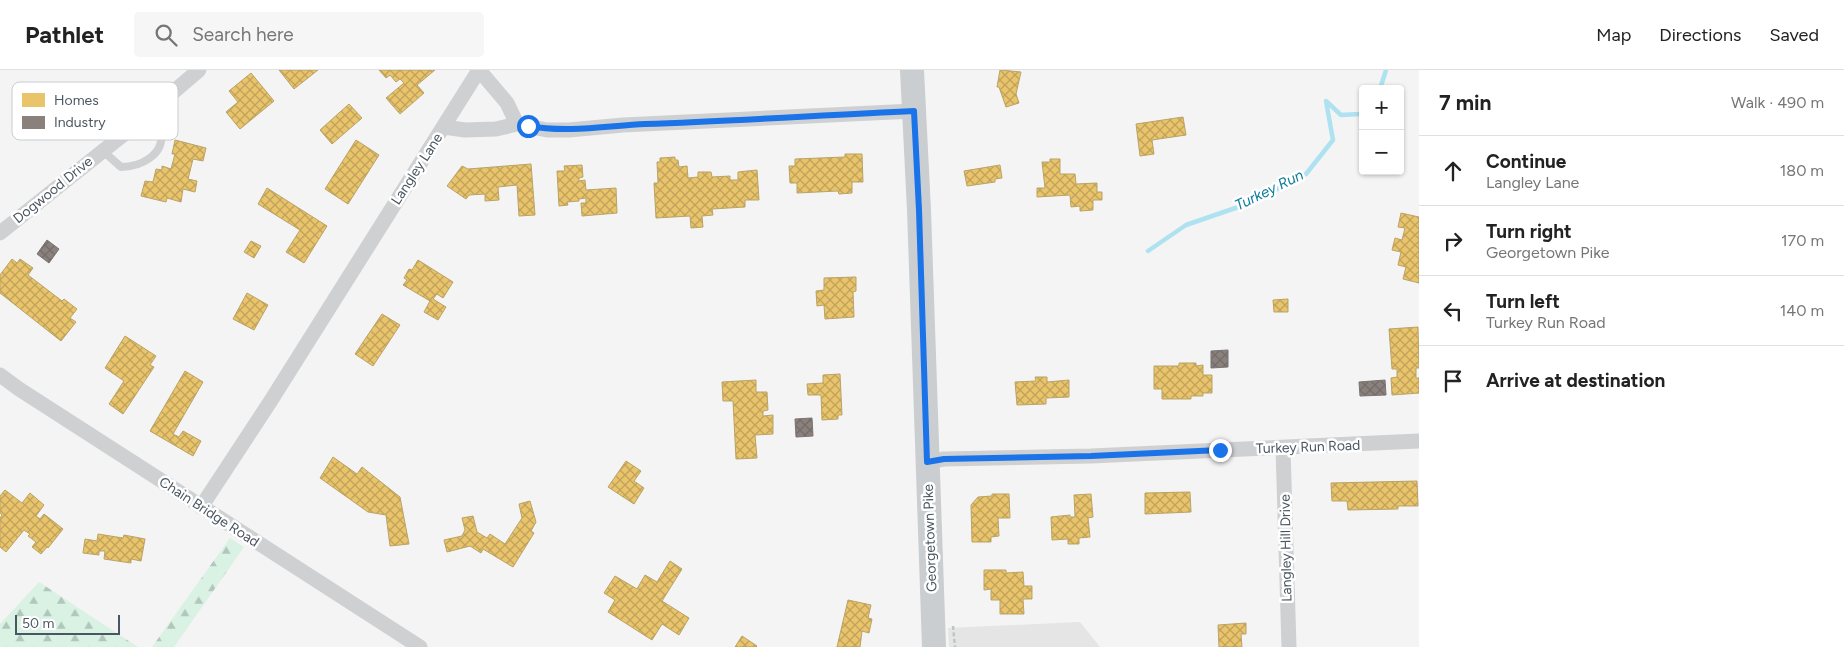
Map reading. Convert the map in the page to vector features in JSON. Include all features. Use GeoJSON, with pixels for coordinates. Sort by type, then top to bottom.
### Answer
{"type":"FeatureCollection","features":[{"type":"Feature","properties":{"kind":"main road","name":"Georgetown Pike"},"geometry":{"type":"LineString","coordinates":[[912,70],[919,210],[934,647]]}},
{"type":"Feature","properties":{"kind":"street","name":"Dogwood Drive"},"geometry":{"type":"LineString","coordinates":[[178,88],[199,70]]}},
{"type":"Feature","properties":{"kind":"street"},"geometry":{"type":"LineString","coordinates":[[444,127],[479,70],[507,103],[517,124]]}},
{"type":"Feature","properties":{"kind":"street","name":"Langley Lane"},"geometry":{"type":"LineString","coordinates":[[201,507],[270,402],[414,171],[444,127],[465,130],[496,129],[517,124],[547,130],[569,130],[623,125],[914,111]]}},
{"type":"Feature","properties":{"kind":"street","name":"Dogwood Drive"},"geometry":{"type":"LineString","coordinates":[[0,233],[115,140]]}},
{"type":"Feature","properties":{"kind":"street","name":"Chain Bridge Road"},"geometry":{"type":"LineString","coordinates":[[0,375],[201,507],[420,647]]}},
{"type":"Feature","properties":{"kind":"street","name":"Turkey Run Road"},"geometry":{"type":"LineString","coordinates":[[927,462],[944,459],[1091,456],[1419,441]]}},
{"type":"Feature","properties":{"kind":"street","name":"Langley Hill Drive"},"geometry":{"type":"LineString","coordinates":[[1283,448],[1289,647]]}},
{"type":"Feature","properties":{"kind":"lane"},"geometry":{"type":"LineString","coordinates":[[103,150],[121,167],[133,167],[149,160],[158,148],[160,140]]}},
{"type":"Feature","properties":{"kind":"shaded area"},"geometry":{"type":"Polygon","coordinates":[[[1080,622],[1100,647],[949,647],[948,628],[1080,622]]]}},
{"type":"Feature","properties":{"kind":"green space"},"geometry":{"type":"Polygon","coordinates":[[[230,538],[244,547],[174,647],[152,647],[230,538]]]}},
{"type":"Feature","properties":{"kind":"green space"},"geometry":{"type":"Polygon","coordinates":[[[39,582],[138,647],[0,647],[0,624],[39,582]]]}},
{"type":"Feature","properties":{"kind":"building: Homes"},"geometry":{"type":"Polygon","coordinates":[[[279,70],[318,70],[294,89],[279,70]]]}},
{"type":"Feature","properties":{"kind":"building: Homes"},"geometry":{"type":"Polygon","coordinates":[[[379,70],[435,70],[417,85],[424,93],[400,114],[386,98],[404,83],[400,79],[396,82],[390,75],[386,78],[379,70]]]}},
{"type":"Feature","properties":{"kind":"building: Homes"},"geometry":{"type":"Polygon","coordinates":[[[1000,70],[1021,72],[1016,94],[1019,103],[1006,107],[999,87],[997,87],[1000,70]]]}},
{"type":"Feature","properties":{"kind":"building: Homes"},"geometry":{"type":"Polygon","coordinates":[[[251,73],[274,101],[240,129],[226,112],[238,102],[229,91],[251,73]]]}},
{"type":"Feature","properties":{"kind":"building: Homes"},"geometry":{"type":"Polygon","coordinates":[[[349,104],[362,118],[332,144],[320,130],[349,104]]]}},
{"type":"Feature","properties":{"kind":"building: Homes"},"geometry":{"type":"Polygon","coordinates":[[[1183,117],[1186,135],[1152,140],[1154,154],[1140,156],[1136,124],[1183,117]]]}},
{"type":"Feature","properties":{"kind":"building: Homes"},"geometry":{"type":"Polygon","coordinates":[[[175,140],[206,148],[203,161],[193,159],[188,179],[197,181],[195,192],[183,189],[181,202],[167,198],[166,202],[141,196],[145,181],[153,182],[156,169],[162,170],[162,166],[171,169],[175,154],[172,154],[175,140]]]}},
{"type":"Feature","properties":{"kind":"building: Homes"},"geometry":{"type":"Polygon","coordinates":[[[356,140],[379,155],[348,204],[325,189],[356,140]]]}},
{"type":"Feature","properties":{"kind":"building: Homes"},"geometry":{"type":"Polygon","coordinates":[[[845,154],[862,154],[863,182],[852,182],[852,193],[839,194],[838,191],[797,193],[797,183],[790,183],[789,166],[795,166],[795,159],[845,157],[845,154]]]}},
{"type":"Feature","properties":{"kind":"building: Homes"},"geometry":{"type":"Polygon","coordinates":[[[675,157],[675,160],[678,160],[679,167],[687,166],[688,178],[698,177],[698,172],[711,172],[712,177],[730,176],[730,180],[738,180],[738,172],[757,170],[759,200],[745,200],[745,207],[712,209],[713,215],[702,216],[703,227],[691,228],[690,216],[656,218],[654,183],[658,183],[657,162],[660,162],[660,158],[675,157]]]}},
{"type":"Feature","properties":{"kind":"building: Homes"},"geometry":{"type":"Polygon","coordinates":[[[1050,159],[1060,159],[1060,174],[1075,174],[1076,184],[1097,183],[1097,192],[1102,192],[1102,200],[1093,200],[1093,210],[1080,211],[1080,206],[1071,207],[1070,195],[1037,197],[1037,188],[1045,188],[1042,162],[1050,162],[1050,159]]]}},
{"type":"Feature","properties":{"kind":"building: Homes"},"geometry":{"type":"Polygon","coordinates":[[[531,164],[535,215],[519,216],[517,185],[498,187],[499,200],[485,201],[485,194],[469,195],[466,199],[447,186],[462,166],[468,169],[531,164]]]}},
{"type":"Feature","properties":{"kind":"building: Homes"},"geometry":{"type":"Polygon","coordinates":[[[582,165],[583,177],[579,178],[579,181],[585,180],[586,190],[616,188],[617,213],[582,216],[581,203],[586,203],[586,198],[567,202],[568,205],[559,206],[557,171],[565,171],[564,166],[582,165]]]}},
{"type":"Feature","properties":{"kind":"building: Homes"},"geometry":{"type":"Polygon","coordinates":[[[1000,165],[1002,178],[995,179],[995,182],[967,186],[964,171],[1000,165]]]}},
{"type":"Feature","properties":{"kind":"building: Homes"},"geometry":{"type":"Polygon","coordinates":[[[267,188],[327,226],[304,263],[286,252],[300,230],[258,204],[267,188]]]}},
{"type":"Feature","properties":{"kind":"building: Homes"},"geometry":{"type":"Polygon","coordinates":[[[1401,213],[1419,217],[1419,283],[1403,279],[1406,267],[1398,265],[1401,252],[1392,250],[1395,238],[1402,240],[1405,228],[1398,227],[1401,213]]]}},
{"type":"Feature","properties":{"kind":"building: Homes"},"geometry":{"type":"Polygon","coordinates":[[[251,241],[261,246],[254,258],[244,252],[251,241]]]}},
{"type":"Feature","properties":{"kind":"building: Homes"},"geometry":{"type":"Polygon","coordinates":[[[12,259],[17,263],[20,259],[33,268],[28,275],[62,301],[64,299],[77,309],[70,318],[76,322],[61,341],[0,293],[0,275],[12,259]]]}},
{"type":"Feature","properties":{"kind":"building: Homes"},"geometry":{"type":"Polygon","coordinates":[[[418,260],[453,282],[443,298],[437,294],[433,299],[446,307],[438,320],[424,312],[430,301],[403,285],[407,280],[404,278],[409,269],[412,270],[418,260]]]}},
{"type":"Feature","properties":{"kind":"building: Homes"},"geometry":{"type":"Polygon","coordinates":[[[856,277],[856,291],[853,292],[854,317],[825,319],[824,305],[817,306],[816,291],[824,290],[824,278],[856,277]]]}},
{"type":"Feature","properties":{"kind":"building: Homes"},"geometry":{"type":"Polygon","coordinates":[[[247,293],[268,305],[254,330],[233,319],[247,293]]]}},
{"type":"Feature","properties":{"kind":"building: Homes"},"geometry":{"type":"Polygon","coordinates":[[[1288,299],[1288,312],[1274,312],[1273,300],[1288,299]]]}},
{"type":"Feature","properties":{"kind":"building: Homes"},"geometry":{"type":"Polygon","coordinates":[[[382,314],[400,325],[373,366],[355,354],[382,314]]]}},
{"type":"Feature","properties":{"kind":"building: Homes"},"geometry":{"type":"Polygon","coordinates":[[[1418,327],[1419,368],[1416,368],[1416,378],[1419,378],[1419,393],[1392,395],[1391,378],[1397,377],[1397,369],[1392,369],[1389,329],[1418,327]]]}},
{"type":"Feature","properties":{"kind":"building: Homes"},"geometry":{"type":"Polygon","coordinates":[[[125,336],[156,356],[150,365],[154,367],[123,414],[109,404],[124,381],[105,368],[125,336]]]}},
{"type":"Feature","properties":{"kind":"building: Homes"},"geometry":{"type":"Polygon","coordinates":[[[1179,363],[1196,363],[1196,366],[1203,365],[1203,375],[1212,375],[1212,393],[1203,393],[1203,396],[1191,396],[1191,399],[1162,399],[1162,389],[1154,389],[1154,366],[1179,366],[1179,363]]]}},
{"type":"Feature","properties":{"kind":"building: Homes"},"geometry":{"type":"Polygon","coordinates":[[[185,371],[203,382],[173,434],[179,437],[183,431],[201,441],[193,456],[150,431],[185,371]]]}},
{"type":"Feature","properties":{"kind":"building: Homes"},"geometry":{"type":"Polygon","coordinates":[[[840,374],[842,415],[838,415],[838,419],[822,420],[821,395],[808,395],[807,384],[823,383],[823,375],[840,374]]]}},
{"type":"Feature","properties":{"kind":"building: Homes"},"geometry":{"type":"Polygon","coordinates":[[[1035,377],[1047,377],[1047,382],[1069,380],[1069,397],[1046,398],[1046,404],[1017,405],[1015,382],[1036,381],[1035,377]]]}},
{"type":"Feature","properties":{"kind":"building: Homes"},"geometry":{"type":"Polygon","coordinates":[[[756,380],[756,392],[767,392],[768,410],[763,411],[763,416],[773,415],[773,434],[755,435],[757,458],[736,459],[733,401],[723,401],[722,382],[756,380]]]}},
{"type":"Feature","properties":{"kind":"building: Homes"},"geometry":{"type":"Polygon","coordinates":[[[333,457],[357,474],[362,467],[400,497],[409,544],[390,546],[386,515],[368,512],[320,478],[333,457]]]}},
{"type":"Feature","properties":{"kind":"building: Homes"},"geometry":{"type":"Polygon","coordinates":[[[626,461],[641,471],[634,481],[644,488],[634,504],[608,487],[626,461]]]}},
{"type":"Feature","properties":{"kind":"building: Homes"},"geometry":{"type":"Polygon","coordinates":[[[1417,481],[1418,506],[1398,506],[1398,509],[1348,510],[1347,501],[1332,501],[1331,483],[1417,481]]]}},
{"type":"Feature","properties":{"kind":"building: Homes"},"geometry":{"type":"Polygon","coordinates":[[[5,490],[22,503],[30,493],[44,505],[36,516],[40,519],[44,514],[63,529],[41,554],[32,547],[36,542],[24,530],[6,552],[0,547],[0,518],[2,515],[0,513],[0,496],[5,490]]]}},
{"type":"Feature","properties":{"kind":"building: Homes"},"geometry":{"type":"Polygon","coordinates":[[[1190,492],[1191,512],[1145,514],[1145,493],[1190,492]]]}},
{"type":"Feature","properties":{"kind":"building: Homes"},"geometry":{"type":"Polygon","coordinates":[[[992,494],[1009,494],[1010,518],[998,518],[999,536],[991,537],[991,542],[972,542],[971,505],[978,497],[992,496],[992,494]]]}},
{"type":"Feature","properties":{"kind":"building: Homes"},"geometry":{"type":"Polygon","coordinates":[[[1091,494],[1093,517],[1088,518],[1090,537],[1079,538],[1079,544],[1068,544],[1068,539],[1052,540],[1051,517],[1070,515],[1070,517],[1075,517],[1074,495],[1091,494]]]}},
{"type":"Feature","properties":{"kind":"building: Homes"},"geometry":{"type":"Polygon","coordinates":[[[530,501],[536,522],[531,531],[534,533],[513,567],[483,549],[481,553],[470,546],[447,552],[444,540],[462,536],[465,530],[462,518],[473,516],[477,532],[487,538],[490,534],[505,544],[522,518],[519,504],[530,501]]]}},
{"type":"Feature","properties":{"kind":"building: Homes"},"geometry":{"type":"Polygon","coordinates":[[[98,534],[123,538],[124,535],[145,539],[141,561],[131,559],[131,563],[104,559],[105,551],[99,551],[99,555],[83,553],[85,539],[97,541],[98,534]]]}},
{"type":"Feature","properties":{"kind":"building: Homes"},"geometry":{"type":"Polygon","coordinates":[[[670,561],[682,569],[662,601],[689,618],[679,635],[662,624],[652,640],[608,612],[615,600],[604,593],[615,576],[637,589],[645,575],[657,582],[670,561]]]}},
{"type":"Feature","properties":{"kind":"building: Homes"},"geometry":{"type":"Polygon","coordinates":[[[984,570],[1006,570],[1006,573],[1023,572],[1024,586],[1032,586],[1032,599],[1023,599],[1024,614],[1000,614],[1000,600],[991,600],[991,589],[984,590],[984,570]]]}},
{"type":"Feature","properties":{"kind":"building: Homes"},"geometry":{"type":"Polygon","coordinates":[[[848,600],[871,605],[868,618],[872,619],[869,633],[862,631],[860,647],[837,647],[848,600]]]}},
{"type":"Feature","properties":{"kind":"building: Homes"},"geometry":{"type":"Polygon","coordinates":[[[1246,623],[1246,634],[1241,634],[1242,647],[1219,647],[1218,625],[1246,623]]]}},
{"type":"Feature","properties":{"kind":"building: Homes"},"geometry":{"type":"Polygon","coordinates":[[[742,636],[757,646],[735,647],[742,636]]]}},
{"type":"Feature","properties":{"kind":"building: Industry"},"geometry":{"type":"Polygon","coordinates":[[[47,240],[59,249],[49,263],[37,254],[47,240]]]}},
{"type":"Feature","properties":{"kind":"building: Industry"},"geometry":{"type":"Polygon","coordinates":[[[1228,350],[1228,367],[1211,368],[1211,351],[1228,350]]]}},
{"type":"Feature","properties":{"kind":"building: Industry"},"geometry":{"type":"Polygon","coordinates":[[[1385,380],[1386,395],[1360,396],[1359,382],[1385,380]]]}},
{"type":"Feature","properties":{"kind":"building: Industry"},"geometry":{"type":"Polygon","coordinates":[[[812,418],[813,436],[796,437],[795,419],[812,418]]]}},
{"type":"Feature","properties":{"kind":"waterway","name":"Turkey Run"},"geometry":{"type":"LineString","coordinates":[[1381,85],[1386,70]]}},
{"type":"Feature","properties":{"kind":"waterway","name":"Turkey Run"},"geometry":{"type":"LineString","coordinates":[[1148,251],[1186,225],[1250,203],[1306,174],[1333,140],[1326,101],[1341,115],[1359,114]]}},
{"type":"Feature","properties":{"kind":"route"},"geometry":{"type":"LineString","coordinates":[[528,126],[547,130],[569,130],[623,125],[914,111],[927,462],[944,459],[1091,456],[1220,450]]}}]}
